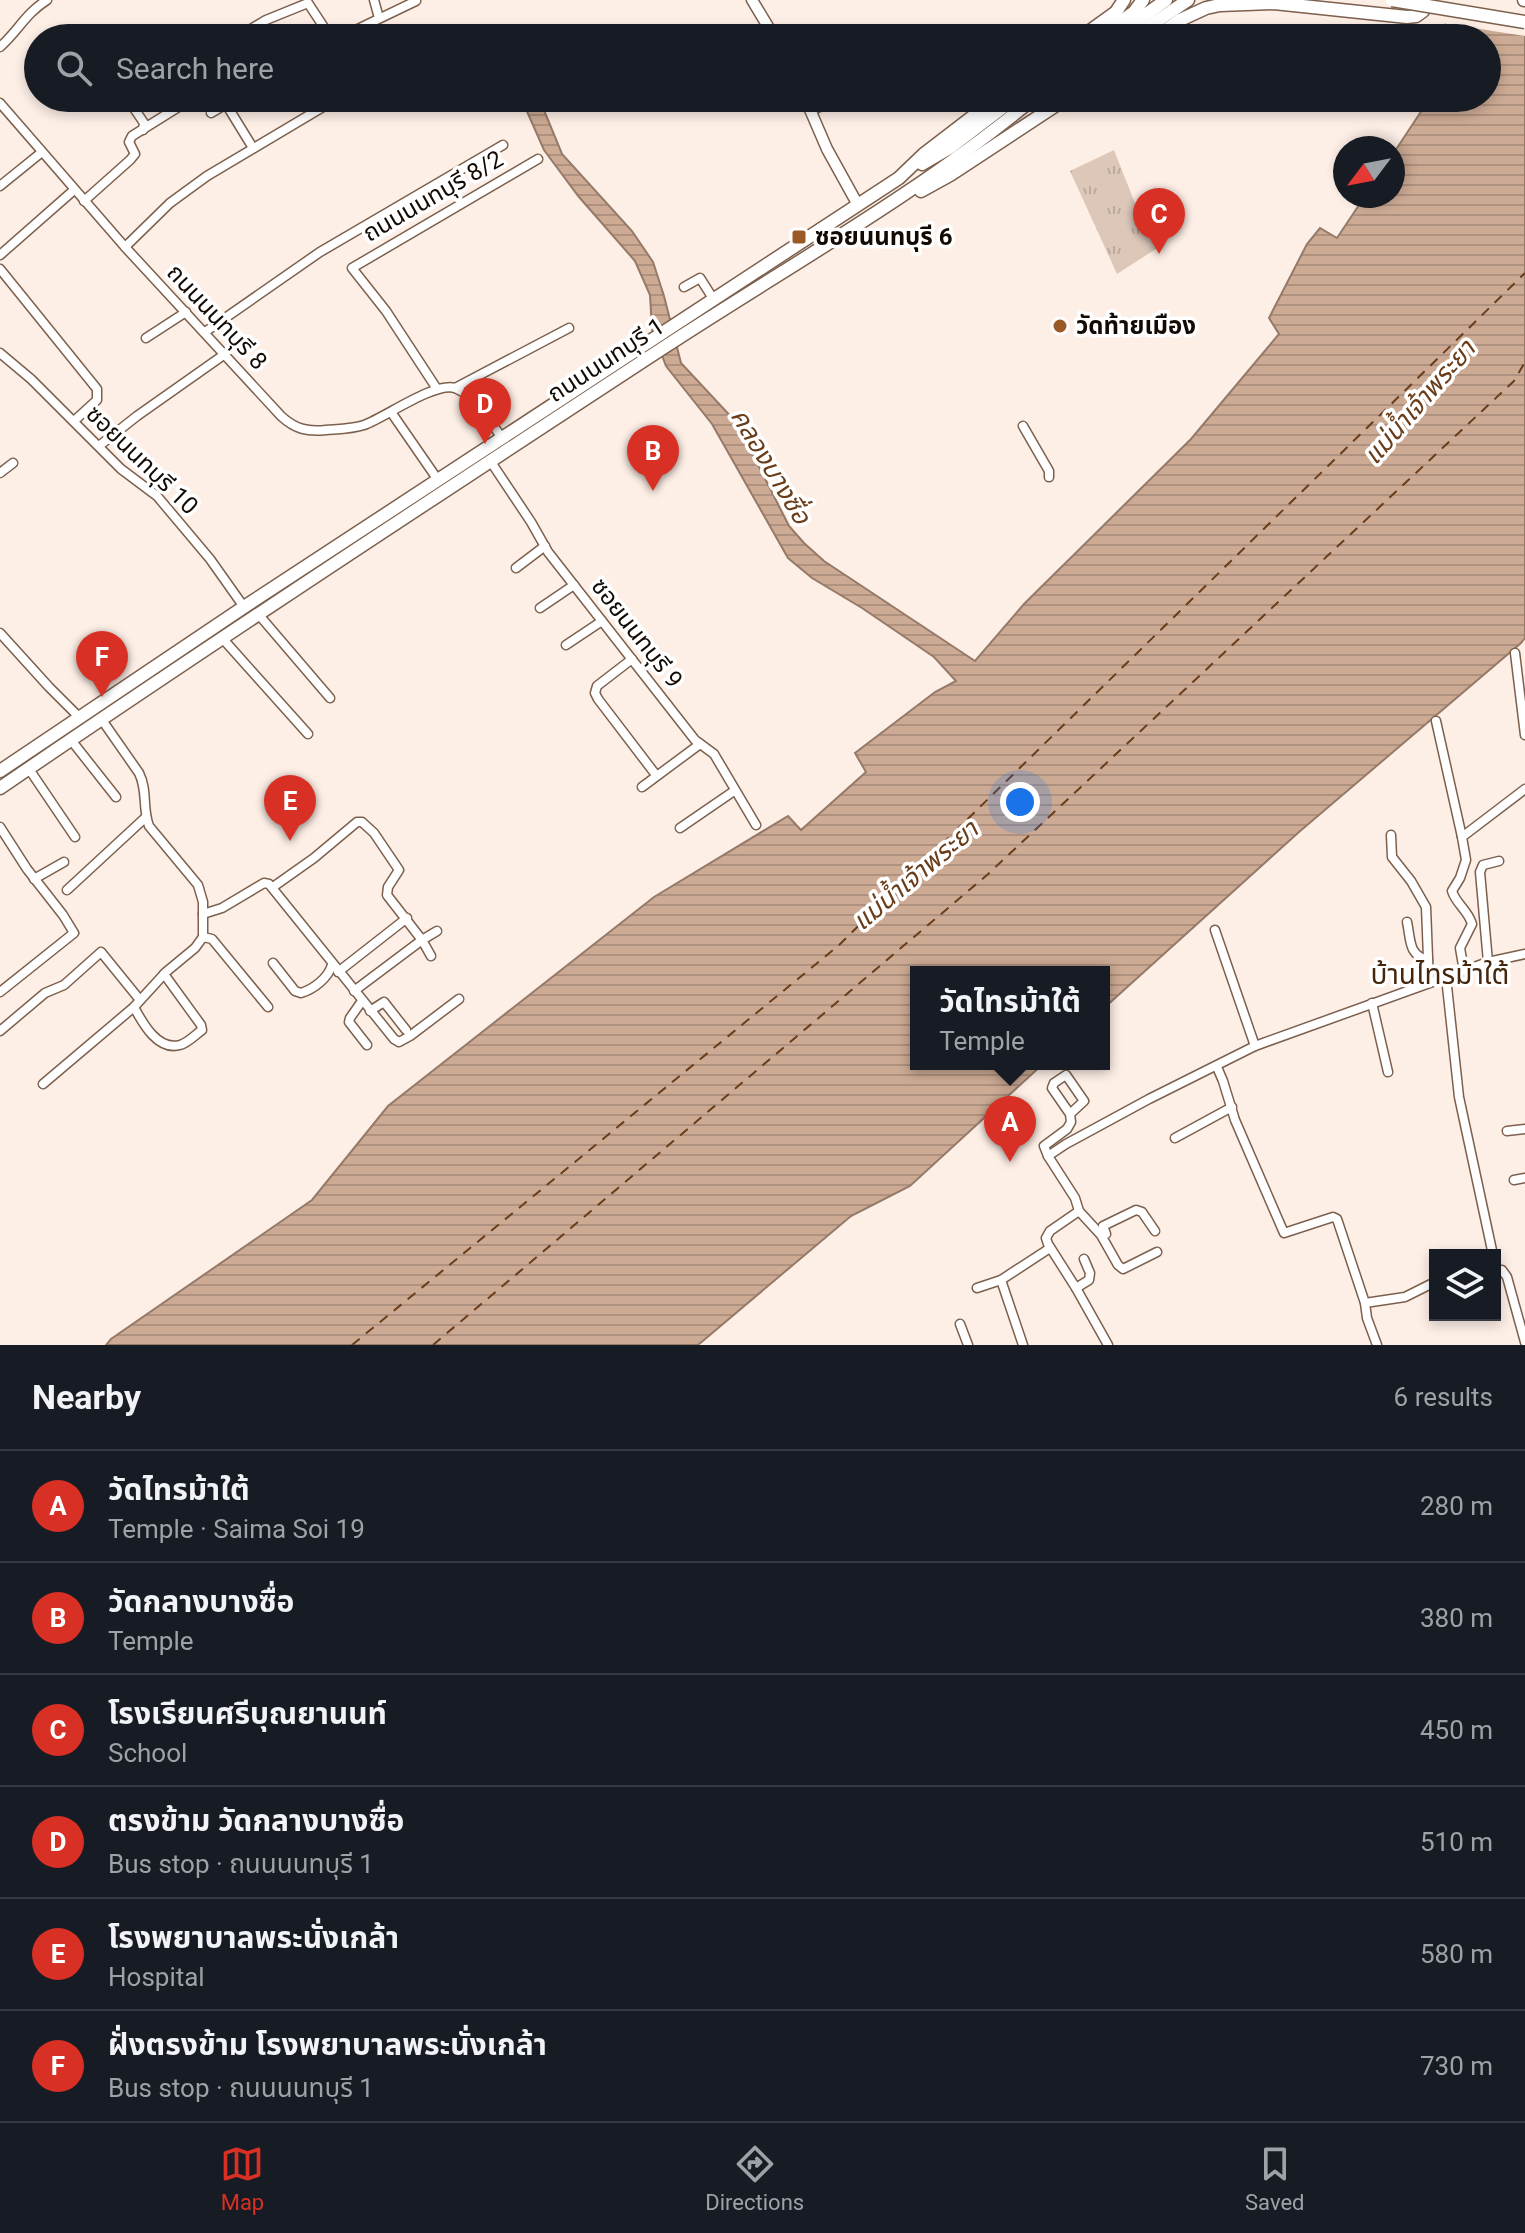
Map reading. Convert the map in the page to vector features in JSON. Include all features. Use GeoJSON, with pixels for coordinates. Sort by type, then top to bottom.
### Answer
{"type":"FeatureCollection","features":[{"type":"Feature","properties":{"kind":"main road"},"geometry":{"type":"LineString","coordinates":[[1116,12],[1124,0]]}},
{"type":"Feature","properties":{"kind":"main road"},"geometry":{"type":"LineString","coordinates":[[1099,24],[1135,0]]}},
{"type":"Feature","properties":{"kind":"main road"},"geometry":{"type":"LineString","coordinates":[[1117,24],[1134,12],[1143,0]]}},
{"type":"Feature","properties":{"kind":"main road"},"geometry":{"type":"LineString","coordinates":[[1133,24],[1166,0]]}},
{"type":"Feature","properties":{"kind":"main road"},"geometry":{"type":"LineString","coordinates":[[1153,24],[1188,0]]}},
{"type":"Feature","properties":{"kind":"main road"},"geometry":{"type":"LineString","coordinates":[[1391,0],[1525,22]]}},
{"type":"Feature","properties":{"kind":"main road"},"geometry":{"type":"LineString","coordinates":[[1174,24],[1206,8],[1220,5],[1274,3],[1407,17],[1423,11],[1425,0]]}},
{"type":"Feature","properties":{"kind":"main road","name":"ถนนนนทบุรี 1"},"geometry":{"type":"LineString","coordinates":[[687,325],[714,300],[899,178],[924,154],[979,112]]}},
{"type":"Feature","properties":{"kind":"main road"},"geometry":{"type":"LineString","coordinates":[[899,178],[1004,112]]}},
{"type":"Feature","properties":{"kind":"main road","name":"ถนนนนทบุรี 1"},"geometry":{"type":"LineString","coordinates":[[0,771],[502,438],[872,217],[1006,112]]}},
{"type":"Feature","properties":{"kind":"main road"},"geometry":{"type":"LineString","coordinates":[[872,217],[950,175],[1046,112]]}},
{"type":"Feature","properties":{"kind":"main road","name":"ถนนนนทบุรี 1"},"geometry":{"type":"LineString","coordinates":[[0,788],[491,462],[642,354]]}},
{"type":"Feature","properties":{"kind":"street"},"geometry":{"type":"LineString","coordinates":[[0,47],[28,13],[47,0]]}},
{"type":"Feature","properties":{"kind":"street"},"geometry":{"type":"LineString","coordinates":[[374,0],[379,18]]}},
{"type":"Feature","properties":{"kind":"street"},"geometry":{"type":"LineString","coordinates":[[752,0],[767,24]]}},
{"type":"Feature","properties":{"kind":"street"},"geometry":{"type":"LineString","coordinates":[[367,24],[416,1]]}},
{"type":"Feature","properties":{"kind":"street"},"geometry":{"type":"LineString","coordinates":[[259,24],[308,3],[322,24]]}},
{"type":"Feature","properties":{"kind":"street","name":"ถนนนนทบุรี 8"},"geometry":{"type":"LineString","coordinates":[[0,103],[125,247],[281,416],[298,429],[313,431],[360,426],[437,389],[455,388],[569,328]]}},
{"type":"Feature","properties":{"kind":"street"},"geometry":{"type":"LineString","coordinates":[[137,112],[144,123],[143,130]]}},
{"type":"Feature","properties":{"kind":"street"},"geometry":{"type":"LineString","coordinates":[[84,201],[135,154],[130,138],[171,112]]}},
{"type":"Feature","properties":{"kind":"street"},"geometry":{"type":"LineString","coordinates":[[231,112],[253,148]]}},
{"type":"Feature","properties":{"kind":"street"},"geometry":{"type":"LineString","coordinates":[[125,247],[170,203],[207,176],[314,112]]}},
{"type":"Feature","properties":{"kind":"street"},"geometry":{"type":"LineString","coordinates":[[811,112],[827,149],[858,205]]}},
{"type":"Feature","properties":{"kind":"street"},"geometry":{"type":"LineString","coordinates":[[0,121],[10,114]]}},
{"type":"Feature","properties":{"kind":"street"},"geometry":{"type":"LineString","coordinates":[[205,332],[320,252],[503,145]]}},
{"type":"Feature","properties":{"kind":"street"},"geometry":{"type":"LineString","coordinates":[[0,186],[42,152]]}},
{"type":"Feature","properties":{"kind":"street","name":"ถนนนนทบุรี 8/2"},"geometry":{"type":"LineString","coordinates":[[437,389],[386,311],[352,268],[538,159]]}},
{"type":"Feature","properties":{"kind":"street"},"geometry":{"type":"LineString","coordinates":[[0,255],[74,190]]}},
{"type":"Feature","properties":{"kind":"street"},"geometry":{"type":"LineString","coordinates":[[0,269],[97,389],[97,400],[74,421]]}},
{"type":"Feature","properties":{"kind":"street"},"geometry":{"type":"LineString","coordinates":[[684,287],[700,278],[714,300]]}},
{"type":"Feature","properties":{"kind":"street"},"geometry":{"type":"LineString","coordinates":[[146,338],[186,312]]}},
{"type":"Feature","properties":{"kind":"street"},"geometry":{"type":"LineString","coordinates":[[99,446],[225,354]]}},
{"type":"Feature","properties":{"kind":"street"},"geometry":{"type":"LineString","coordinates":[[0,367],[2,355]]}},
{"type":"Feature","properties":{"kind":"street","name":"ซอยนนทบุรี 10"},"geometry":{"type":"LineString","coordinates":[[2,355],[31,379],[126,473],[157,496],[210,559],[244,607]]}},
{"type":"Feature","properties":{"kind":"street"},"geometry":{"type":"LineString","coordinates":[[455,388],[474,401],[502,438]]}},
{"type":"Feature","properties":{"kind":"street"},"geometry":{"type":"LineString","coordinates":[[391,412],[438,480]]}},
{"type":"Feature","properties":{"kind":"street"},"geometry":{"type":"LineString","coordinates":[[1023,426],[1049,471],[1049,477]]}},
{"type":"Feature","properties":{"kind":"street","name":"ซอยนนทบุรี 9"},"geometry":{"type":"LineString","coordinates":[[491,462],[574,585],[700,744],[714,754],[756,825]]}},
{"type":"Feature","properties":{"kind":"street"},"geometry":{"type":"LineString","coordinates":[[0,473],[13,463]]}},
{"type":"Feature","properties":{"kind":"street"},"geometry":{"type":"LineString","coordinates":[[516,568],[545,546]]}},
{"type":"Feature","properties":{"kind":"street"},"geometry":{"type":"LineString","coordinates":[[540,608],[574,585]]}},
{"type":"Feature","properties":{"kind":"street"},"geometry":{"type":"LineString","coordinates":[[259,615],[330,698]]}},
{"type":"Feature","properties":{"kind":"street"},"geometry":{"type":"LineString","coordinates":[[566,645],[602,621]]}},
{"type":"Feature","properties":{"kind":"street"},"geometry":{"type":"LineString","coordinates":[[0,633],[79,717]]}},
{"type":"Feature","properties":{"kind":"street"},"geometry":{"type":"LineString","coordinates":[[223,639],[308,734]]}},
{"type":"Feature","properties":{"kind":"street"},"geometry":{"type":"LineString","coordinates":[[1515,653],[1525,735]]}},
{"type":"Feature","properties":{"kind":"street"},"geometry":{"type":"LineString","coordinates":[[632,659],[597,686],[595,693],[656,775]]}},
{"type":"Feature","properties":{"kind":"street"},"geometry":{"type":"LineString","coordinates":[[43,1084],[137,1004],[203,937],[203,902],[198,885],[149,826],[144,782],[102,720]]}},
{"type":"Feature","properties":{"kind":"street"},"geometry":{"type":"LineString","coordinates":[[1436,721],[1466,860],[1452,891],[1458,904],[1470,915],[1472,924],[1460,948],[1464,971]]}},
{"type":"Feature","properties":{"kind":"street"},"geometry":{"type":"LineString","coordinates":[[71,740],[116,797]]}},
{"type":"Feature","properties":{"kind":"street"},"geometry":{"type":"LineString","coordinates":[[642,787],[700,744]]}},
{"type":"Feature","properties":{"kind":"street"},"geometry":{"type":"LineString","coordinates":[[29,769],[75,837]]}},
{"type":"Feature","properties":{"kind":"street"},"geometry":{"type":"LineString","coordinates":[[1462,837],[1525,789]]}},
{"type":"Feature","properties":{"kind":"street"},"geometry":{"type":"LineString","coordinates":[[680,828],[734,791]]}},
{"type":"Feature","properties":{"kind":"street"},"geometry":{"type":"LineString","coordinates":[[67,890],[146,817]]}},
{"type":"Feature","properties":{"kind":"street"},"geometry":{"type":"LineString","coordinates":[[273,887],[357,822],[362,822],[374,833],[399,870],[388,887],[387,895],[407,918],[431,956]]}},
{"type":"Feature","properties":{"kind":"street"},"geometry":{"type":"LineString","coordinates":[[0,827],[74,933],[0,992]]}},
{"type":"Feature","properties":{"kind":"street"},"geometry":{"type":"LineString","coordinates":[[1391,835],[1390,854],[1426,907],[1429,983]]}},
{"type":"Feature","properties":{"kind":"street"},"geometry":{"type":"LineString","coordinates":[[1488,962],[1480,872],[1483,865],[1499,861]]}},
{"type":"Feature","properties":{"kind":"street"},"geometry":{"type":"LineString","coordinates":[[34,879],[64,862]]}},
{"type":"Feature","properties":{"kind":"street"},"geometry":{"type":"LineString","coordinates":[[203,914],[222,908],[264,883],[269,884],[335,969],[399,1042],[459,999]]}},
{"type":"Feature","properties":{"kind":"street"},"geometry":{"type":"LineString","coordinates":[[273,963],[295,991],[306,992],[407,918]]}},
{"type":"Feature","properties":{"kind":"street"},"geometry":{"type":"LineString","coordinates":[[1407,922],[1413,950],[1416,955],[1428,960]]}},
{"type":"Feature","properties":{"kind":"street"},"geometry":{"type":"LineString","coordinates":[[1215,930],[1255,1046]]}},
{"type":"Feature","properties":{"kind":"street"},"geometry":{"type":"LineString","coordinates":[[354,991],[437,931]]}},
{"type":"Feature","properties":{"kind":"street"},"geometry":{"type":"LineString","coordinates":[[203,937],[212,939],[268,1007]]}},
{"type":"Feature","properties":{"kind":"street"},"geometry":{"type":"LineString","coordinates":[[0,1031],[49,990],[64,985],[101,952],[137,1004],[142,1023],[167,1045],[181,1045],[202,1030],[201,1025],[164,974]]}},
{"type":"Feature","properties":{"kind":"street"},"geometry":{"type":"LineString","coordinates":[[1050,1155],[1149,1099],[1255,1046],[1488,962],[1525,954]]}},
{"type":"Feature","properties":{"kind":"street"},"geometry":{"type":"LineString","coordinates":[[1446,977],[1459,1097],[1492,1249]]}},
{"type":"Feature","properties":{"kind":"street"},"geometry":{"type":"LineString","coordinates":[[362,1001],[349,1022],[367,1045]]}},
{"type":"Feature","properties":{"kind":"street"},"geometry":{"type":"LineString","coordinates":[[370,1011],[384,1002],[406,1030]]}},
{"type":"Feature","properties":{"kind":"street"},"geometry":{"type":"LineString","coordinates":[[1372,1003],[1388,1072]]}},
{"type":"Feature","properties":{"kind":"street"},"geometry":{"type":"LineString","coordinates":[[1217,1067],[1235,1120],[1284,1233],[1335,1217],[1377,1345]]}},
{"type":"Feature","properties":{"kind":"street"},"geometry":{"type":"LineString","coordinates":[[1070,1114],[1084,1101],[1066,1075],[1052,1088],[1070,1114],[1071,1122],[1067,1129],[1044,1146],[1075,1198],[1079,1211],[1101,1235],[1123,1269],[1157,1252]]}},
{"type":"Feature","properties":{"kind":"street"},"geometry":{"type":"LineString","coordinates":[[1175,1138],[1232,1107]]}},
{"type":"Feature","properties":{"kind":"street"},"geometry":{"type":"LineString","coordinates":[[1507,1131],[1525,1129]]}},
{"type":"Feature","properties":{"kind":"street"},"geometry":{"type":"LineString","coordinates":[[1514,1180],[1525,1178]]}},
{"type":"Feature","properties":{"kind":"street"},"geometry":{"type":"LineString","coordinates":[[1101,1235],[1106,1234],[1103,1226],[1136,1210],[1142,1212],[1155,1231]]}},
{"type":"Feature","properties":{"kind":"street"},"geometry":{"type":"LineString","coordinates":[[1079,1211],[1050,1231],[1046,1238],[1108,1345]]}},
{"type":"Feature","properties":{"kind":"street"},"geometry":{"type":"LineString","coordinates":[[977,1288],[1001,1280],[1050,1248]]}},
{"type":"Feature","properties":{"kind":"street"},"geometry":{"type":"LineString","coordinates":[[1076,1288],[1089,1280],[1090,1273],[1084,1259]]}},
{"type":"Feature","properties":{"kind":"street"},"geometry":{"type":"LineString","coordinates":[[1501,1270],[1507,1277],[1525,1342]]}},
{"type":"Feature","properties":{"kind":"street"},"geometry":{"type":"LineString","coordinates":[[1001,1280],[1023,1345]]}},
{"type":"Feature","properties":{"kind":"street"},"geometry":{"type":"LineString","coordinates":[[1365,1303],[1405,1297],[1429,1285]]}},
{"type":"Feature","properties":{"kind":"street"},"geometry":{"type":"LineString","coordinates":[[960,1324],[968,1345]]}},
{"type":"Feature","properties":{"kind":"green space"},"geometry":{"type":"Polygon","coordinates":[[[1114,150],[1140,216],[1162,245],[1117,274],[1070,171],[1114,150]]]}},
{"type":"Feature","properties":{"kind":"water","name":"แม่น้ำเจ้าพระยา"},"geometry":{"type":"Polygon","coordinates":[[[1460,0],[1525,0],[1525,638],[1521,643],[1299,832],[1110,1003],[1110,966],[910,966],[910,1070],[1036,1070],[910,1186],[851,1216],[698,1345],[106,1345],[312,1200],[388,1106],[654,897],[788,816],[801,830],[866,772],[855,753],[935,692],[956,681],[934,657],[812,578],[788,558],[712,424],[666,366],[652,329],[650,295],[635,261],[579,197],[544,150],[527,112],[545,112],[562,154],[632,231],[653,262],[681,363],[737,423],[789,526],[824,561],[975,661],[1024,604],[1191,439],[1279,334],[1269,318],[1307,244],[1320,228],[1337,238],[1357,208],[1405,208],[1405,136],[1421,112],[1501,112],[1501,24],[1445,24],[1460,0]]]}},
{"type":"Feature","properties":{"kind":"pier"},"geometry":{"type":"Polygon","coordinates":[[[1455,0],[1525,0],[1525,36],[1501,32],[1501,24],[1441,23],[1455,0]]]}},
{"type":"Feature","properties":{"kind":"ferry route"},"geometry":{"type":"LineString","coordinates":[[352,1345],[838,946],[1525,273]]}},
{"type":"Feature","properties":{"kind":"ferry route"},"geometry":{"type":"LineString","coordinates":[[433,1345],[987,875],[1514,381],[1525,362]]}},
{"type":"Feature","properties":{"kind":"place","name":"ซอยนนทบุรี 6"},"geometry":{"type":"Point","coordinates":[799,237]}},
{"type":"Feature","properties":{"kind":"place","name":"โรงเรียนศรีบุณยานนท์"},"geometry":{"type":"Point","coordinates":[1159,254]}},
{"type":"Feature","properties":{"kind":"place","name":"วัดท้ายเมือง"},"geometry":{"type":"Point","coordinates":[1060,326]}},
{"type":"Feature","properties":{"kind":"place","name":"ตรงข้าม วัดกลางบางซื่อ"},"geometry":{"type":"Point","coordinates":[485,444]}},
{"type":"Feature","properties":{"kind":"place","name":"วัดกลางบางซื่อ"},"geometry":{"type":"Point","coordinates":[653,491]}},
{"type":"Feature","properties":{"kind":"place","name":"ฝั่งตรงข้าม โรงพยาบาลพระนั่งเกล้า"},"geometry":{"type":"Point","coordinates":[102,697]}},
{"type":"Feature","properties":{"kind":"place","name":"โรงพยาบาลพระนั่งเกล้า"},"geometry":{"type":"Point","coordinates":[290,841]}},
{"type":"Feature","properties":{"kind":"place","name":"วัดไทรม้าใต้"},"geometry":{"type":"Point","coordinates":[1010,1162]}},
{"type":"Feature","properties":{"kind":"district","name":"บ้านไทรม้าใต้"},"geometry":{"type":"Point","coordinates":[1440,974]}},
{"type":"Feature","properties":{"kind":"water label","name":"คลองบางซื่อ"},"geometry":{"type":"Point","coordinates":[771,466]}}]}
